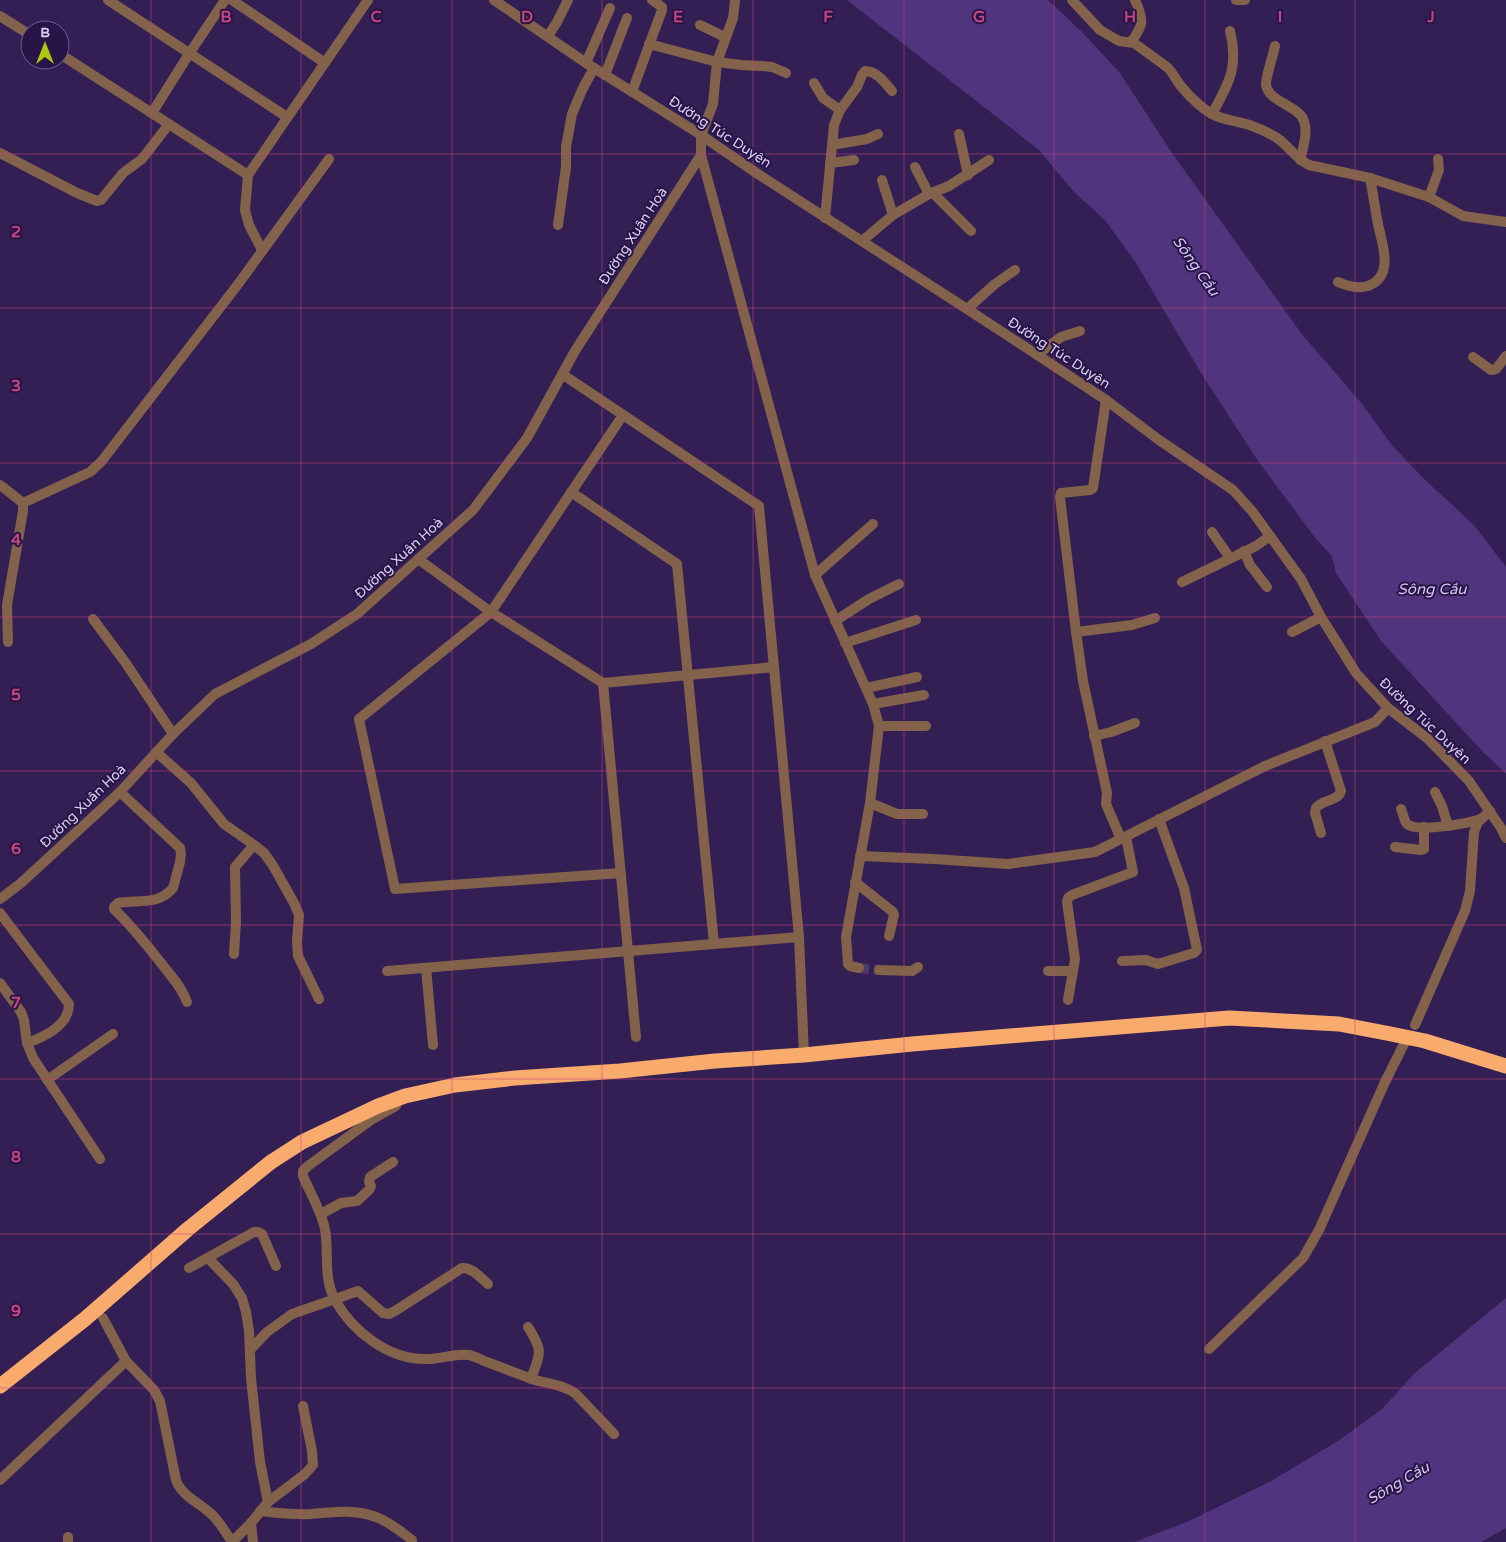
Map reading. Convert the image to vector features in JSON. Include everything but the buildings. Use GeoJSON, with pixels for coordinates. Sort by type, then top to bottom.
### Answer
{"type":"FeatureCollection","features":[{"type":"Feature","properties":{"kind":"highway"},"geometry":{"type":"LineString","coordinates":[[0,1386],[85,1319],[188,1229],[270,1162],[302,1142],[378,1106],[406,1096],[455,1084],[620,1071],[715,1061],[804,1051],[858,1040],[1138,1018],[1227,1009],[1370,1019],[1419,1030],[1506,1058]]}},
{"type":"Feature","properties":{"kind":"highway"},"geometry":{"type":"LineString","coordinates":[[0,1374],[73,1316],[186,1217],[271,1152],[333,1117],[403,1089],[426,1082],[464,1075],[712,1052],[804,1051],[902,1045],[1229,1018],[1339,1024],[1425,1040],[1506,1066]]}},
{"type":"Feature","properties":{"kind":"street"},"geometry":{"type":"LineString","coordinates":[[108,0],[287,117]]}},
{"type":"Feature","properties":{"kind":"street"},"geometry":{"type":"LineString","coordinates":[[152,113],[225,0]]}},
{"type":"Feature","properties":{"kind":"street"},"geometry":{"type":"LineString","coordinates":[[232,0],[324,63]]}},
{"type":"Feature","properties":{"kind":"street"},"geometry":{"type":"LineString","coordinates":[[262,250],[249,225],[245,210],[248,174],[368,0]]}},
{"type":"Feature","properties":{"kind":"street","name":"Đường Túc Duyên"},"geometry":{"type":"LineString","coordinates":[[494,0],[605,75],[701,135],[1106,400],[1159,440],[1233,490],[1242,498],[1301,579],[1321,617],[1356,673],[1388,708],[1440,750],[1469,782],[1490,811],[1506,838]]}},
{"type":"Feature","properties":{"kind":"street"},"geometry":{"type":"LineString","coordinates":[[548,36],[568,0]]}},
{"type":"Feature","properties":{"kind":"street"},"geometry":{"type":"LineString","coordinates":[[632,92],[662,10],[662,7],[652,0]]}},
{"type":"Feature","properties":{"kind":"street"},"geometry":{"type":"LineString","coordinates":[[1072,0],[1100,30],[1120,41],[1131,42],[1167,66],[1195,101],[1212,114],[1225,120],[1251,126],[1269,133],[1285,144],[1300,160],[1309,166],[1370,178],[1430,197],[1463,216],[1506,222]]}},
{"type":"Feature","properties":{"kind":"street"},"geometry":{"type":"LineString","coordinates":[[1131,42],[1142,25],[1142,20],[1134,0]]}},
{"type":"Feature","properties":{"kind":"street"},"geometry":{"type":"LineString","coordinates":[[1236,0],[1245,0]]}},
{"type":"Feature","properties":{"kind":"street"},"geometry":{"type":"LineString","coordinates":[[736,1],[733,18],[717,62],[712,104],[701,135],[701,156],[815,575],[873,704],[879,726],[870,803],[846,942],[848,964],[859,968]]}},
{"type":"Feature","properties":{"kind":"street"},"geometry":{"type":"LineString","coordinates":[[558,225],[566,167],[566,147],[572,114],[610,8]]}},
{"type":"Feature","properties":{"kind":"street"},"geometry":{"type":"LineString","coordinates":[[0,16],[20,29]]}},
{"type":"Feature","properties":{"kind":"street"},"geometry":{"type":"LineString","coordinates":[[605,75],[627,18]]}},
{"type":"Feature","properties":{"kind":"street"},"geometry":{"type":"LineString","coordinates":[[700,25],[725,37]]}},
{"type":"Feature","properties":{"kind":"street"},"geometry":{"type":"LineString","coordinates":[[1212,114],[1233,69],[1234,58],[1230,31]]}},
{"type":"Feature","properties":{"kind":"street"},"geometry":{"type":"LineString","coordinates":[[649,44],[717,62],[772,67],[786,73]]}},
{"type":"Feature","properties":{"kind":"street"},"geometry":{"type":"LineString","coordinates":[[1275,46],[1266,84],[1271,94],[1300,114],[1304,121],[1305,133],[1300,160]]}},
{"type":"Feature","properties":{"kind":"street"},"geometry":{"type":"LineString","coordinates":[[70,60],[248,174]]}},
{"type":"Feature","properties":{"kind":"street"},"geometry":{"type":"LineString","coordinates":[[826,218],[834,125],[840,110],[857,87],[865,71],[870,71],[882,79],[892,91]]}},
{"type":"Feature","properties":{"kind":"street"},"geometry":{"type":"LineString","coordinates":[[814,84],[823,98],[840,110]]}},
{"type":"Feature","properties":{"kind":"street"},"geometry":{"type":"LineString","coordinates":[[0,153],[77,193],[98,201],[101,200],[123,173],[142,159],[169,124]]}},
{"type":"Feature","properties":{"kind":"street"},"geometry":{"type":"LineString","coordinates":[[832,144],[867,138],[878,134]]}},
{"type":"Feature","properties":{"kind":"street"},"geometry":{"type":"LineString","coordinates":[[959,134],[968,175]]}},
{"type":"Feature","properties":{"kind":"street","name":"Đường Xuân Hoà"},"geometry":{"type":"LineString","coordinates":[[2,894],[21,883],[120,792],[173,734],[215,694],[312,644],[357,614],[473,510],[527,438],[575,350],[701,156]]}},
{"type":"Feature","properties":{"kind":"street"},"geometry":{"type":"LineString","coordinates":[[23,503],[90,472],[102,462],[233,290],[329,159]]}},
{"type":"Feature","properties":{"kind":"street"},"geometry":{"type":"LineString","coordinates":[[1430,197],[1439,170],[1438,159]]}},
{"type":"Feature","properties":{"kind":"street"},"geometry":{"type":"LineString","coordinates":[[830,163],[854,160]]}},
{"type":"Feature","properties":{"kind":"street"},"geometry":{"type":"LineString","coordinates":[[862,241],[893,215],[949,186],[989,160]]}},
{"type":"Feature","properties":{"kind":"street"},"geometry":{"type":"LineString","coordinates":[[915,167],[931,194],[971,231]]}},
{"type":"Feature","properties":{"kind":"street"},"geometry":{"type":"LineString","coordinates":[[1338,282],[1346,286],[1363,287],[1376,282],[1380,276],[1386,255],[1378,225],[1370,178]]}},
{"type":"Feature","properties":{"kind":"street"},"geometry":{"type":"LineString","coordinates":[[882,180],[893,215]]}},
{"type":"Feature","properties":{"kind":"street"},"geometry":{"type":"LineString","coordinates":[[967,309],[995,284],[1015,270]]}},
{"type":"Feature","properties":{"kind":"street"},"geometry":{"type":"LineString","coordinates":[[1037,355],[1061,337],[1080,330]]}},
{"type":"Feature","properties":{"kind":"street"},"geometry":{"type":"LineString","coordinates":[[1473,357],[1491,370],[1496,369],[1506,356]]}},
{"type":"Feature","properties":{"kind":"street"},"geometry":{"type":"LineString","coordinates":[[562,374],[759,506],[799,936],[804,1051]]}},
{"type":"Feature","properties":{"kind":"street"},"geometry":{"type":"LineString","coordinates":[[1068,1000],[1075,959],[1068,898],[1134,872],[1123,838],[1106,804],[1107,793],[1083,681],[1060,497],[1061,493],[1090,490],[1093,488],[1106,400]]}},
{"type":"Feature","properties":{"kind":"street"},"geometry":{"type":"LineString","coordinates":[[621,873],[395,889],[359,719],[491,612],[623,415]]}},
{"type":"Feature","properties":{"kind":"street"},"geometry":{"type":"LineString","coordinates":[[0,485],[23,503]]}},
{"type":"Feature","properties":{"kind":"street"},"geometry":{"type":"LineString","coordinates":[[571,492],[678,564],[714,944]]}},
{"type":"Feature","properties":{"kind":"street"},"geometry":{"type":"LineString","coordinates":[[8,642],[7,605],[23,503]]}},
{"type":"Feature","properties":{"kind":"street"},"geometry":{"type":"LineString","coordinates":[[815,575],[873,524]]}},
{"type":"Feature","properties":{"kind":"street"},"geometry":{"type":"LineString","coordinates":[[1212,532],[1230,558]]}},
{"type":"Feature","properties":{"kind":"street"},"geometry":{"type":"LineString","coordinates":[[1182,582],[1256,546],[1270,536]]}},
{"type":"Feature","properties":{"kind":"street"},"geometry":{"type":"LineString","coordinates":[[1244,551],[1250,565],[1266,587]]}},
{"type":"Feature","properties":{"kind":"street"},"geometry":{"type":"LineString","coordinates":[[418,559],[491,612],[603,683],[774,667]]}},
{"type":"Feature","properties":{"kind":"street"},"geometry":{"type":"LineString","coordinates":[[835,621],[869,599],[899,584]]}},
{"type":"Feature","properties":{"kind":"street"},"geometry":{"type":"LineString","coordinates":[[1292,632],[1321,617]]}},
{"type":"Feature","properties":{"kind":"street"},"geometry":{"type":"LineString","coordinates":[[1076,632],[1132,625],[1155,618]]}},
{"type":"Feature","properties":{"kind":"street"},"geometry":{"type":"LineString","coordinates":[[93,620],[125,662],[173,734]]}},
{"type":"Feature","properties":{"kind":"street"},"geometry":{"type":"LineString","coordinates":[[846,644],[916,620]]}},
{"type":"Feature","properties":{"kind":"street"},"geometry":{"type":"LineString","coordinates":[[866,688],[917,676]]}},
{"type":"Feature","properties":{"kind":"street"},"geometry":{"type":"LineString","coordinates":[[603,683],[636,1037]]}},
{"type":"Feature","properties":{"kind":"street"},"geometry":{"type":"LineString","coordinates":[[873,704],[924,695]]}},
{"type":"Feature","properties":{"kind":"street"},"geometry":{"type":"LineString","coordinates":[[860,856],[934,858],[1014,864],[1095,852],[1265,766],[1375,722],[1388,708]]}},
{"type":"Feature","properties":{"kind":"street"},"geometry":{"type":"LineString","coordinates":[[1094,736],[1134,723]]}},
{"type":"Feature","properties":{"kind":"street"},"geometry":{"type":"LineString","coordinates":[[879,726],[926,726]]}},
{"type":"Feature","properties":{"kind":"street"},"geometry":{"type":"LineString","coordinates":[[1321,833],[1315,813],[1316,808],[1323,802],[1338,798],[1340,795],[1325,741]]}},
{"type":"Feature","properties":{"kind":"street"},"geometry":{"type":"LineString","coordinates":[[156,752],[191,783],[224,824],[264,852],[272,864],[294,902],[299,915],[298,956],[319,999]]}},
{"type":"Feature","properties":{"kind":"street"},"geometry":{"type":"LineString","coordinates":[[120,792],[159,830],[175,842],[180,848],[181,854],[170,891],[154,901],[118,902],[114,910],[132,926],[168,972],[187,1002]]}},
{"type":"Feature","properties":{"kind":"street"},"geometry":{"type":"LineString","coordinates":[[1435,792],[1442,806],[1448,826]]}},
{"type":"Feature","properties":{"kind":"street"},"geometry":{"type":"LineString","coordinates":[[870,803],[897,814],[923,814]]}},
{"type":"Feature","properties":{"kind":"street"},"geometry":{"type":"LineString","coordinates":[[1401,809],[1407,824],[1424,827],[1448,826],[1481,819]]}},
{"type":"Feature","properties":{"kind":"street"},"geometry":{"type":"LineString","coordinates":[[1415,1025],[1465,911],[1470,891],[1474,832],[1481,819],[1490,811]]}},
{"type":"Feature","properties":{"kind":"street"},"geometry":{"type":"LineString","coordinates":[[1122,961],[1146,960],[1158,964],[1194,953],[1197,950],[1184,888],[1159,820]]}},
{"type":"Feature","properties":{"kind":"street"},"geometry":{"type":"LineString","coordinates":[[1395,847],[1424,849],[1424,827]]}},
{"type":"Feature","properties":{"kind":"street"},"geometry":{"type":"LineString","coordinates":[[234,954],[236,922],[235,867],[254,845]]}},
{"type":"Feature","properties":{"kind":"street"},"geometry":{"type":"LineString","coordinates":[[855,882],[893,912],[889,936]]}},
{"type":"Feature","properties":{"kind":"street"},"geometry":{"type":"LineString","coordinates":[[0,913],[69,1004],[66,1019],[46,1035],[27,1043]]}},
{"type":"Feature","properties":{"kind":"street"},"geometry":{"type":"LineString","coordinates":[[387,971],[799,936]]}},
{"type":"Feature","properties":{"kind":"street"},"geometry":{"type":"LineString","coordinates":[[879,970],[912,971],[918,967]]}},
{"type":"Feature","properties":{"kind":"street"},"geometry":{"type":"LineString","coordinates":[[426,968],[433,1046]]}},
{"type":"Feature","properties":{"kind":"street"},"geometry":{"type":"LineString","coordinates":[[1048,971],[1073,971]]}},
{"type":"Feature","properties":{"kind":"street"},"geometry":{"type":"LineString","coordinates":[[0,983],[21,1012],[32,1058],[100,1159]]}},
{"type":"Feature","properties":{"kind":"street"},"geometry":{"type":"LineString","coordinates":[[47,1080],[113,1034]]}},
{"type":"Feature","properties":{"kind":"street"},"geometry":{"type":"LineString","coordinates":[[1209,1349],[1303,1258],[1319,1230],[1385,1082],[1406,1042]]}},
{"type":"Feature","properties":{"kind":"street"},"geometry":{"type":"LineString","coordinates":[[396,1106],[371,1120],[303,1171],[303,1176],[321,1214],[325,1229],[327,1267],[335,1299],[348,1318],[366,1337],[386,1349],[405,1357],[427,1360],[457,1355],[470,1355],[531,1379],[569,1389],[614,1434]]}},
{"type":"Feature","properties":{"kind":"street"},"geometry":{"type":"LineString","coordinates":[[321,1214],[341,1203],[357,1201],[369,1190],[371,1186],[370,1177],[393,1162]]}},
{"type":"Feature","properties":{"kind":"street"},"geometry":{"type":"LineString","coordinates":[[189,1268],[254,1232],[262,1234],[276,1266]]}},
{"type":"Feature","properties":{"kind":"street"},"geometry":{"type":"LineString","coordinates":[[208,1258],[233,1284],[242,1298],[249,1331],[251,1378],[258,1446],[268,1502]]}},
{"type":"Feature","properties":{"kind":"street"},"geometry":{"type":"LineString","coordinates":[[250,1350],[266,1332],[292,1314],[358,1291],[383,1313],[389,1314],[462,1268],[472,1271],[488,1284]]}},
{"type":"Feature","properties":{"kind":"street"},"geometry":{"type":"LineString","coordinates":[[103,1318],[126,1361],[154,1390],[160,1401],[179,1489],[216,1519],[232,1542],[268,1502],[305,1474],[313,1465],[303,1406]]}},
{"type":"Feature","properties":{"kind":"street"},"geometry":{"type":"LineString","coordinates":[[528,1328],[538,1342],[540,1350],[531,1379]]}},
{"type":"Feature","properties":{"kind":"street"},"geometry":{"type":"LineString","coordinates":[[0,1480],[126,1361]]}},
{"type":"Feature","properties":{"kind":"street"},"geometry":{"type":"LineString","coordinates":[[260,1511],[289,1514],[332,1511],[354,1512],[377,1517],[412,1540]]}},
{"type":"Feature","properties":{"kind":"street"},"geometry":{"type":"LineString","coordinates":[[251,1523],[253,1542]]}},
{"type":"Feature","properties":{"kind":"water","name":"Sông Cầu"},"geometry":{"type":"Polygon","coordinates":[[[847,0],[1048,0],[1081,31],[1120,73],[1172,153],[1301,333],[1363,405],[1391,444],[1423,478],[1474,525],[1506,567],[1506,774],[1482,751],[1381,641],[1336,573],[1332,556],[1316,539],[1256,458],[1201,373],[1136,263],[1105,220],[1075,193],[1039,150],[847,0]]]}},
{"type":"Feature","properties":{"kind":"water","name":"Sông Cầu"},"geometry":{"type":"Polygon","coordinates":[[[1506,1298],[1506,1528],[1481,1542],[1134,1542],[1187,1522],[1271,1481],[1338,1441],[1381,1410],[1416,1372],[1506,1298]]]}},
{"type":"Feature","properties":{"kind":"tunnel"},"geometry":{"type":"LineString","coordinates":[[859,968],[879,970]]}}]}
